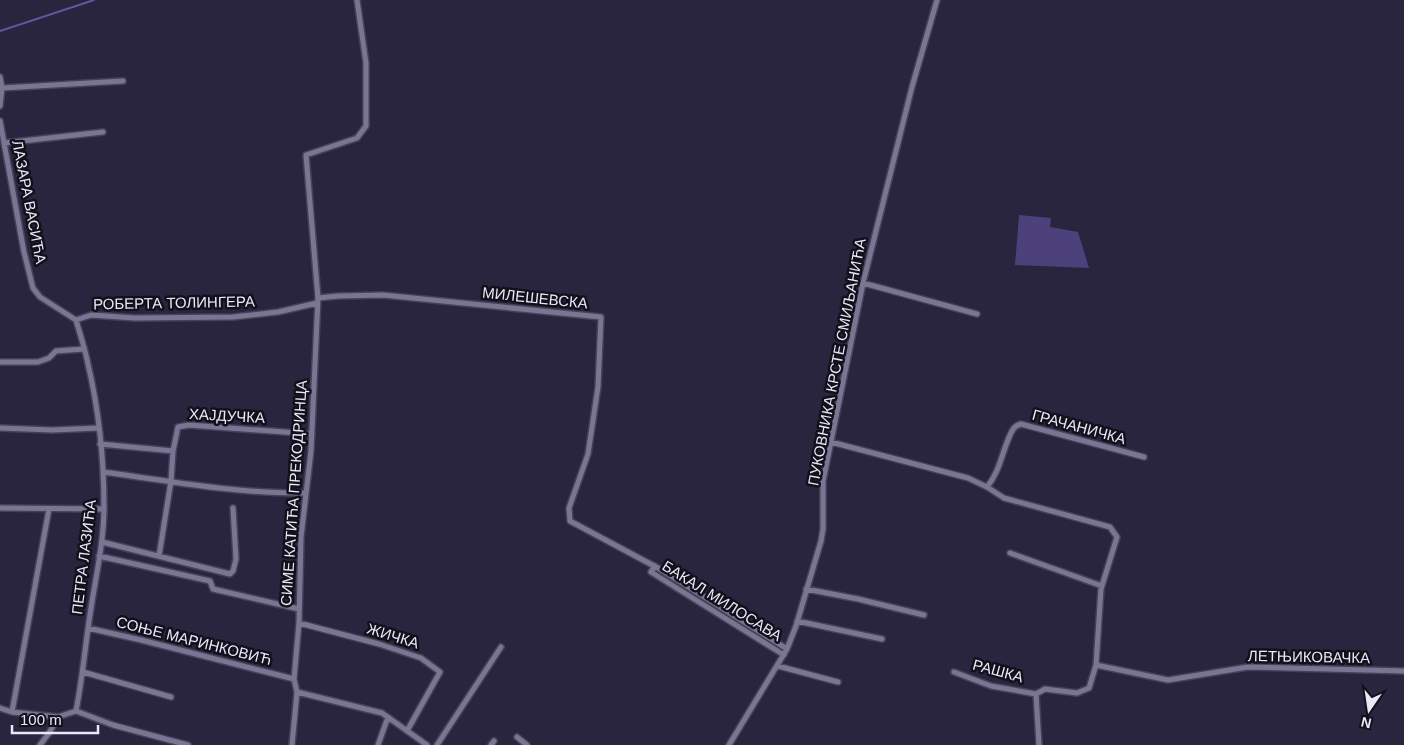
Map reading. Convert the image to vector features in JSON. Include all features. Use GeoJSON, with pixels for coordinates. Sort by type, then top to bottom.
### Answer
{"type":"FeatureCollection","features":[{"type":"Feature","properties":{"kind":"street"},"geometry":{"type":"LineString","coordinates":[[318,300],[306,155],[357,138],[366,126],[366,63],[357,0]]}},
{"type":"Feature","properties":{"kind":"street","name":"ПУКОВНИКА КРСТЕ СМИЉАНИЋА"},"geometry":{"type":"LineString","coordinates":[[729,745],[786,652],[806,590],[823,529],[823,481],[864,283],[912,87],[937,0]]}},
{"type":"Feature","properties":{"kind":"street"},"geometry":{"type":"LineString","coordinates":[[0,77],[2,88],[0,106]]}},
{"type":"Feature","properties":{"kind":"street"},"geometry":{"type":"LineString","coordinates":[[2,88],[122,82]]}},
{"type":"Feature","properties":{"kind":"street","name":"ЛАЗАРА ВАСИЋА"},"geometry":{"type":"LineString","coordinates":[[0,121],[24,252],[33,288],[40,297],[76,320]]}},
{"type":"Feature","properties":{"kind":"street"},"geometry":{"type":"LineString","coordinates":[[4,143],[103,132]]}},
{"type":"Feature","properties":{"kind":"street"},"geometry":{"type":"LineString","coordinates":[[864,283],[977,314]]}},
{"type":"Feature","properties":{"kind":"street","name":"МИЛЕШЕВСКА"},"geometry":{"type":"LineString","coordinates":[[318,300],[338,296],[383,295],[601,317],[598,387],[588,454],[569,508],[570,521]]}},
{"type":"Feature","properties":{"kind":"street","name":"РОБЕРТА ТОЛИНГЕРА"},"geometry":{"type":"LineString","coordinates":[[76,320],[91,315],[136,318],[233,317],[278,312],[318,300]]}},
{"type":"Feature","properties":{"kind":"street","name":"СИМЕ КАТИЋА ПРЕКОДРИНЦА"},"geometry":{"type":"LineString","coordinates":[[292,745],[297,692],[294,679],[299,609],[301,537],[312,434],[318,300]]}},
{"type":"Feature","properties":{"kind":"street","name":"ПЕТРА ЛАЗИЋА"},"geometry":{"type":"LineString","coordinates":[[76,320],[88,362],[100,428],[104,509],[102,542],[76,711]]}},
{"type":"Feature","properties":{"kind":"street"},"geometry":{"type":"LineString","coordinates":[[0,362],[38,362],[49,358],[56,351],[84,348]]}},
{"type":"Feature","properties":{"kind":"street","name":"ГРАЧАНИЧКА"},"geometry":{"type":"LineString","coordinates":[[987,487],[1000,466],[1012,431],[1017,425],[1021,424],[1144,457]]}},
{"type":"Feature","properties":{"kind":"street","name":"ХАЈДУЧКА"},"geometry":{"type":"LineString","coordinates":[[173,451],[176,430],[183,426],[312,434]]}},
{"type":"Feature","properties":{"kind":"street"},"geometry":{"type":"LineString","coordinates":[[0,428],[52,430],[100,428]]}},
{"type":"Feature","properties":{"kind":"street"},"geometry":{"type":"LineString","coordinates":[[832,442],[968,478],[1004,498],[1110,527],[1117,537],[1102,586],[1096,665]]}},
{"type":"Feature","properties":{"kind":"street"},"geometry":{"type":"LineString","coordinates":[[100,444],[173,451],[171,481],[159,556]]}},
{"type":"Feature","properties":{"kind":"street"},"geometry":{"type":"LineString","coordinates":[[103,472],[274,493],[306,493]]}},
{"type":"Feature","properties":{"kind":"street"},"geometry":{"type":"LineString","coordinates":[[0,508],[104,509]]}},
{"type":"Feature","properties":{"kind":"street"},"geometry":{"type":"LineString","coordinates":[[102,542],[230,574],[234,571],[236,559],[234,508]]}},
{"type":"Feature","properties":{"kind":"street"},"geometry":{"type":"LineString","coordinates":[[12,712],[49,509]]}},
{"type":"Feature","properties":{"kind":"street","name":"БАКАЛ МИЛОСАВА"},"geometry":{"type":"LineString","coordinates":[[570,521],[655,566],[651,572],[786,652]]}},
{"type":"Feature","properties":{"kind":"street"},"geometry":{"type":"LineString","coordinates":[[1010,553],[1102,586]]}},
{"type":"Feature","properties":{"kind":"street"},"geometry":{"type":"LineString","coordinates":[[99,556],[210,581],[213,589],[299,609]]}},
{"type":"Feature","properties":{"kind":"street"},"geometry":{"type":"LineString","coordinates":[[806,590],[858,599],[924,615]]}},
{"type":"Feature","properties":{"kind":"street"},"geometry":{"type":"LineString","coordinates":[[797,621],[882,639]]}},
{"type":"Feature","properties":{"kind":"street","name":"ЖИЧКА"},"geometry":{"type":"LineString","coordinates":[[298,623],[378,644],[421,658],[440,672],[407,730]]}},
{"type":"Feature","properties":{"kind":"street","name":"СОЊЕ МАРИНКОВИЋ"},"geometry":{"type":"LineString","coordinates":[[88,628],[294,679]]}},
{"type":"Feature","properties":{"kind":"street"},"geometry":{"type":"LineString","coordinates":[[437,745],[501,647]]}},
{"type":"Feature","properties":{"kind":"street","name":"ЛЕТЊИКОВАЧКА"},"geometry":{"type":"LineString","coordinates":[[1096,665],[1168,680],[1248,667],[1404,672]]}},
{"type":"Feature","properties":{"kind":"street","name":"РАШКА"},"geometry":{"type":"LineString","coordinates":[[954,672],[991,686],[1036,694],[1045,689],[1077,693],[1089,688],[1096,665]]}},
{"type":"Feature","properties":{"kind":"street"},"geometry":{"type":"LineString","coordinates":[[778,666],[838,682]]}},
{"type":"Feature","properties":{"kind":"street"},"geometry":{"type":"LineString","coordinates":[[83,672],[172,697]]}},
{"type":"Feature","properties":{"kind":"street"},"geometry":{"type":"LineString","coordinates":[[297,692],[382,713],[427,745]]}},
{"type":"Feature","properties":{"kind":"street"},"geometry":{"type":"LineString","coordinates":[[1036,694],[1039,745]]}},
{"type":"Feature","properties":{"kind":"street"},"geometry":{"type":"LineString","coordinates":[[0,708],[12,712],[58,718],[76,711],[113,725],[188,745]]}},
{"type":"Feature","properties":{"kind":"street"},"geometry":{"type":"LineString","coordinates":[[378,745],[388,717]]}},
{"type":"Feature","properties":{"kind":"street"},"geometry":{"type":"LineString","coordinates":[[40,745],[58,718]]}},
{"type":"Feature","properties":{"kind":"street"},"geometry":{"type":"LineString","coordinates":[[517,737],[527,745]]}},
{"type":"Feature","properties":{"kind":"shaded area"},"geometry":{"type":"Polygon","coordinates":[[[1019,215],[1051,218],[1050,227],[1078,232],[1089,268],[1015,265],[1019,215]]]}},
{"type":"Feature","properties":{"kind":"waterway"},"geometry":{"type":"LineString","coordinates":[[0,31],[94,0]]}}]}
